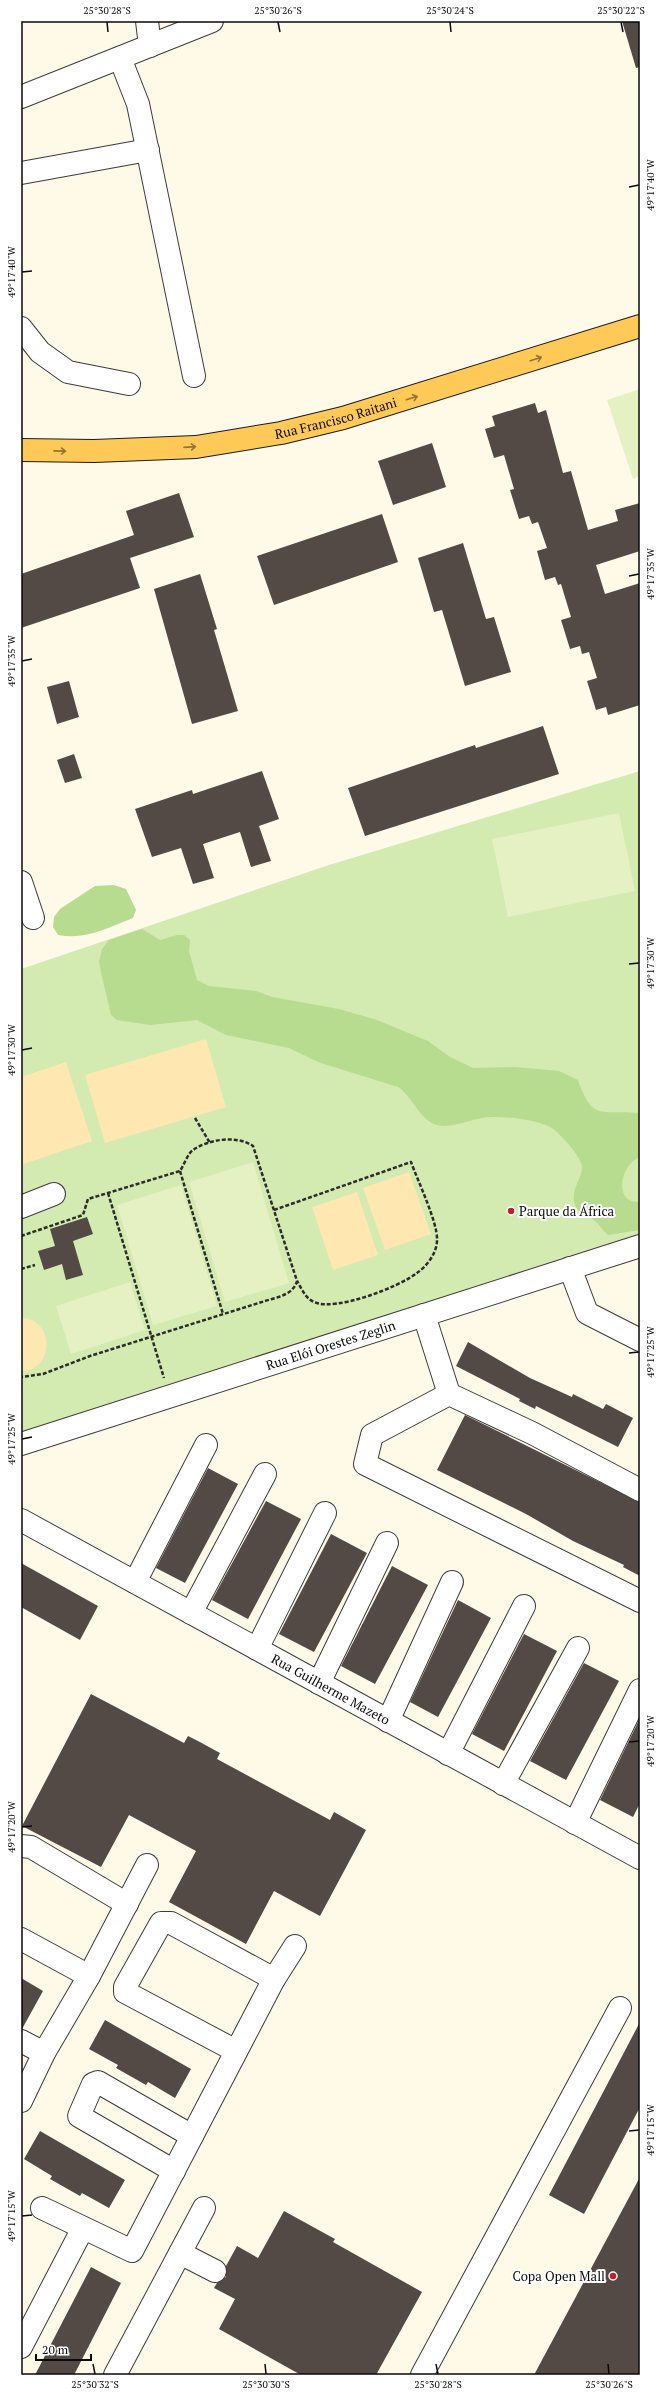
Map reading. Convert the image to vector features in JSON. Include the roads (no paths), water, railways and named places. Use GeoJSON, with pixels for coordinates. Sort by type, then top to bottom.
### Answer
{"type":"FeatureCollection","features":[{"type":"Feature","properties":{"kind":"main road","name":"Rua Francisco Raitani"},"geometry":{"type":"LineString","coordinates":[[21,450],[94,451],[196,447],[281,432],[358,414],[640,326]]}},
{"type":"Feature","properties":{"kind":"street"},"geometry":{"type":"LineString","coordinates":[[147,21],[150,46]]}},
{"type":"Feature","properties":{"kind":"street"},"geometry":{"type":"LineString","coordinates":[[21,97],[212,21]]}},
{"type":"Feature","properties":{"kind":"street"},"geometry":{"type":"LineString","coordinates":[[120,58],[138,104],[194,376]]}},
{"type":"Feature","properties":{"kind":"street"},"geometry":{"type":"LineString","coordinates":[[21,173],[148,150]]}},
{"type":"Feature","properties":{"kind":"street"},"geometry":{"type":"LineString","coordinates":[[21,328],[40,352],[68,372],[129,384]]}},
{"type":"Feature","properties":{"kind":"street"},"geometry":{"type":"LineString","coordinates":[[21,882],[33,918]]}},
{"type":"Feature","properties":{"kind":"street"},"geometry":{"type":"LineString","coordinates":[[21,1207],[54,1194]]}},
{"type":"Feature","properties":{"kind":"street","name":"Rua Elói Orestes Zeglin"},"geometry":{"type":"LineString","coordinates":[[21,1444],[640,1246]]}},
{"type":"Feature","properties":{"kind":"street"},"geometry":{"type":"LineString","coordinates":[[570,1268],[587,1313],[640,1340]]}},
{"type":"Feature","properties":{"kind":"street"},"geometry":{"type":"LineString","coordinates":[[424,1315],[449,1394],[532,1433],[640,1490]]}},
{"type":"Feature","properties":{"kind":"street"},"geometry":{"type":"LineString","coordinates":[[449,1394],[372,1436],[365,1464],[640,1601]]}},
{"type":"Feature","properties":{"kind":"street"},"geometry":{"type":"LineString","coordinates":[[135,1582],[206,1445]]}},
{"type":"Feature","properties":{"kind":"street"},"geometry":{"type":"LineString","coordinates":[[191,1613],[265,1474]]}},
{"type":"Feature","properties":{"kind":"street"},"geometry":{"type":"LineString","coordinates":[[257,1649],[325,1513]]}},
{"type":"Feature","properties":{"kind":"street","name":"Rua Guilherme Mazeto"},"geometry":{"type":"LineString","coordinates":[[21,1520],[640,1858]]}},
{"type":"Feature","properties":{"kind":"street"},"geometry":{"type":"LineString","coordinates":[[320,1683],[387,1543]]}},
{"type":"Feature","properties":{"kind":"street"},"geometry":{"type":"LineString","coordinates":[[388,1720],[452,1582]]}},
{"type":"Feature","properties":{"kind":"street"},"geometry":{"type":"LineString","coordinates":[[448,1754],[524,1606]]}},
{"type":"Feature","properties":{"kind":"street"},"geometry":{"type":"LineString","coordinates":[[503,1784],[578,1648]]}},
{"type":"Feature","properties":{"kind":"street"},"geometry":{"type":"LineString","coordinates":[[575,1823],[640,1690]]}},
{"type":"Feature","properties":{"kind":"street"},"geometry":{"type":"LineString","coordinates":[[21,1846],[31,1847],[127,1904]]}},
{"type":"Feature","properties":{"kind":"street"},"geometry":{"type":"LineString","coordinates":[[23,2090],[89,1976],[147,1865]]}},
{"type":"Feature","properties":{"kind":"street"},"geometry":{"type":"LineString","coordinates":[[236,2052],[125,1992],[125,1987],[161,1923],[165,1922],[171,1923],[274,1979]]}},
{"type":"Feature","properties":{"kind":"street"},"geometry":{"type":"LineString","coordinates":[[21,1939],[89,1976]]}},
{"type":"Feature","properties":{"kind":"street"},"geometry":{"type":"LineString","coordinates":[[42,2208],[132,2251],[274,1979],[295,1946]]}},
{"type":"Feature","properties":{"kind":"street"},"geometry":{"type":"LineString","coordinates":[[422,2375],[620,2008]]}},
{"type":"Feature","properties":{"kind":"street"},"geometry":{"type":"LineString","coordinates":[[21,2040],[44,2053]]}},
{"type":"Feature","properties":{"kind":"street"},"geometry":{"type":"LineString","coordinates":[[174,2171],[79,2116],[92,2084],[98,2082],[192,2136]]}},
{"type":"Feature","properties":{"kind":"street"},"geometry":{"type":"LineString","coordinates":[[114,2375],[204,2208]]}},
{"type":"Feature","properties":{"kind":"street"},"geometry":{"type":"LineString","coordinates":[[21,2347],[83,2228]]}},
{"type":"Feature","properties":{"kind":"street"},"geometry":{"type":"LineString","coordinates":[[180,2253],[215,2271]]}},
{"type":"Feature","properties":{"kind":"place","name":"Parque da África"},"geometry":{"type":"Point","coordinates":[511,1211]}},
{"type":"Feature","properties":{"kind":"place","name":"Copa Open Mall"},"geometry":{"type":"Point","coordinates":[613,2276]}}]}
